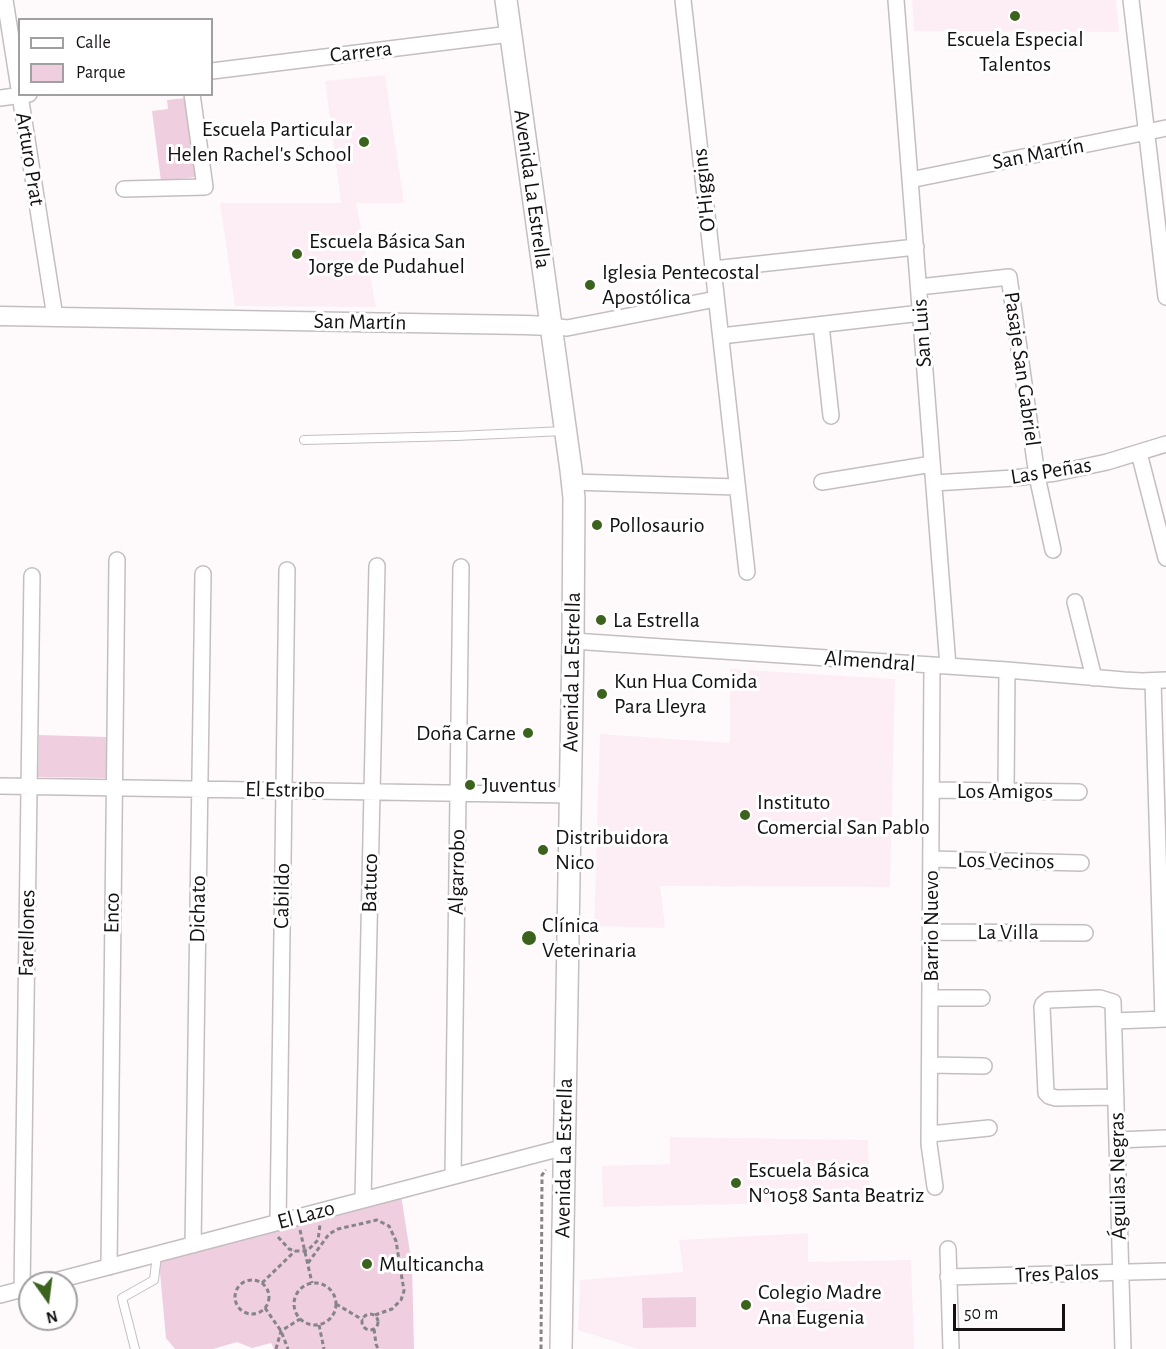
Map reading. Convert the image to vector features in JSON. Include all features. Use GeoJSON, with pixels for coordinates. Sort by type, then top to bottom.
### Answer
{"type":"FeatureCollection","features":[{"type":"Feature","properties":{"kind":"main road","name":"Avenida La Estrella"},"geometry":{"type":"LineString","coordinates":[[506,0],[573,483],[573,641],[561,1349]]}},
{"type":"Feature","properties":{"kind":"street","name":"Arturo Prat"},"geometry":{"type":"LineString","coordinates":[[5,0],[18,65]]}},
{"type":"Feature","properties":{"kind":"street","name":"O'Higgins"},"geometry":{"type":"LineString","coordinates":[[683,0],[747,572]]}},
{"type":"Feature","properties":{"kind":"street","name":"San Luis"},"geometry":{"type":"LineString","coordinates":[[896,0],[948,666]]}},
{"type":"Feature","properties":{"kind":"street"},"geometry":{"type":"LineString","coordinates":[[1131,0],[1166,297]]}},
{"type":"Feature","properties":{"kind":"street","name":"Carrera"},"geometry":{"type":"LineString","coordinates":[[213,71],[510,34]]}},
{"type":"Feature","properties":{"kind":"street"},"geometry":{"type":"LineString","coordinates":[[0,98],[18,96]]}},
{"type":"Feature","properties":{"kind":"street","name":"Arturo Prat"},"geometry":{"type":"LineString","coordinates":[[24,96],[55,317]]}},
{"type":"Feature","properties":{"kind":"street"},"geometry":{"type":"LineString","coordinates":[[124,189],[205,186],[192,96]]}},
{"type":"Feature","properties":{"kind":"street","name":"San Martín"},"geometry":{"type":"LineString","coordinates":[[910,180],[1166,128]]}},
{"type":"Feature","properties":{"kind":"street"},"geometry":{"type":"LineString","coordinates":[[713,269],[916,247]]}},
{"type":"Feature","properties":{"kind":"street","name":"Pasaje San Gabriel"},"geometry":{"type":"LineString","coordinates":[[919,287],[1009,277],[1037,476],[1053,550]]}},
{"type":"Feature","properties":{"kind":"street","name":"San Martín"},"geometry":{"type":"LineString","coordinates":[[0,316],[533,325],[567,328],[716,299]]}},
{"type":"Feature","properties":{"kind":"street"},"geometry":{"type":"LineString","coordinates":[[721,336],[921,313]]}},
{"type":"Feature","properties":{"kind":"street"},"geometry":{"type":"LineString","coordinates":[[821,325],[831,416]]}},
{"type":"Feature","properties":{"kind":"street","name":"Las Peñas"},"geometry":{"type":"LineString","coordinates":[[934,483],[1037,476],[1075,470],[1166,444]]}},
{"type":"Feature","properties":{"kind":"street"},"geometry":{"type":"LineString","coordinates":[[1138,453],[1166,558]]}},
{"type":"Feature","properties":{"kind":"street"},"geometry":{"type":"LineString","coordinates":[[822,482],[933,464]]}},
{"type":"Feature","properties":{"kind":"street"},"geometry":{"type":"LineString","coordinates":[[573,483],[738,487]]}},
{"type":"Feature","properties":{"kind":"street","name":"Enco"},"geometry":{"type":"LineString","coordinates":[[109,1267],[117,560]]}},
{"type":"Feature","properties":{"kind":"street","name":"Batuco"},"geometry":{"type":"LineString","coordinates":[[363,1200],[376,566]]}},
{"type":"Feature","properties":{"kind":"street","name":"Algarrobo"},"geometry":{"type":"LineString","coordinates":[[453,1176],[461,567]]}},
{"type":"Feature","properties":{"kind":"street","name":"Cabildo"},"geometry":{"type":"LineString","coordinates":[[273,1224],[287,570]]}},
{"type":"Feature","properties":{"kind":"street","name":"Dichato"},"geometry":{"type":"LineString","coordinates":[[193,1245],[202,574]]}},
{"type":"Feature","properties":{"kind":"street","name":"Farellones"},"geometry":{"type":"LineString","coordinates":[[26,1271],[32,576]]}},
{"type":"Feature","properties":{"kind":"street"},"geometry":{"type":"LineString","coordinates":[[1076,602],[1094,678]]}},
{"type":"Feature","properties":{"kind":"street","name":"Almendral"},"geometry":{"type":"LineString","coordinates":[[573,641],[1007,670],[1094,678],[1160,680]]}},
{"type":"Feature","properties":{"kind":"street","name":"Barrio Nuevo"},"geometry":{"type":"LineString","coordinates":[[932,665],[930,1154],[935,1186]]}},
{"type":"Feature","properties":{"kind":"street"},"geometry":{"type":"LineString","coordinates":[[1006,791],[1007,670]]}},
{"type":"Feature","properties":{"kind":"street"},"geometry":{"type":"LineString","coordinates":[[1114,1021],[1165,1019],[1160,680]]}},
{"type":"Feature","properties":{"kind":"street","name":"El Estribo"},"geometry":{"type":"LineString","coordinates":[[0,786],[570,795]]}},
{"type":"Feature","properties":{"kind":"street","name":"Los Amigos"},"geometry":{"type":"LineString","coordinates":[[931,790],[1079,792]]}},
{"type":"Feature","properties":{"kind":"street","name":"Los Vecinos"},"geometry":{"type":"LineString","coordinates":[[931,860],[1081,863]]}},
{"type":"Feature","properties":{"kind":"street","name":"La Villa"},"geometry":{"type":"LineString","coordinates":[[931,932],[1085,933]]}},
{"type":"Feature","properties":{"kind":"street"},"geometry":{"type":"LineString","coordinates":[[930,998],[982,998]]}},
{"type":"Feature","properties":{"kind":"street","name":"Águilas Negras"},"geometry":{"type":"LineString","coordinates":[[1116,1097],[1056,1098],[1049,1096],[1046,1089],[1042,1008],[1045,1002],[1051,999],[1100,998],[1113,1002],[1116,1097],[1120,1272],[1123,1349]]}},
{"type":"Feature","properties":{"kind":"street"},"geometry":{"type":"LineString","coordinates":[[930,1065],[984,1066]]}},
{"type":"Feature","properties":{"kind":"street"},"geometry":{"type":"LineString","coordinates":[[930,1134],[989,1128]]}},
{"type":"Feature","properties":{"kind":"street"},"geometry":{"type":"LineString","coordinates":[[1117,1140],[1166,1138]]}},
{"type":"Feature","properties":{"kind":"street","name":"El Lazo"},"geometry":{"type":"LineString","coordinates":[[78,1275],[565,1147]]}},
{"type":"Feature","properties":{"kind":"street"},"geometry":{"type":"LineString","coordinates":[[948,1249],[951,1349]]}},
{"type":"Feature","properties":{"kind":"street","name":"Tres Palos"},"geometry":{"type":"LineString","coordinates":[[948,1277],[1166,1271]]}},
{"type":"Feature","properties":{"kind":"street"},"geometry":{"type":"LineString","coordinates":[[0,1295],[18,1290]]}},
{"type":"Feature","properties":{"kind":"lane"},"geometry":{"type":"LineString","coordinates":[[304,440],[566,431]]}},
{"type":"Feature","properties":{"kind":"lane"},"geometry":{"type":"LineString","coordinates":[[135,1349],[122,1298],[154,1280],[157,1254]]}},
{"type":"Feature","properties":{"kind":"path"},"geometry":{"type":"LineString","coordinates":[[273,1224],[286,1247],[295,1251],[308,1250],[318,1240],[321,1211]]}},
{"type":"Feature","properties":{"kind":"path"},"geometry":{"type":"LineString","coordinates":[[297,1217],[312,1283]]}},
{"type":"Feature","properties":{"kind":"path"},"geometry":{"type":"LineString","coordinates":[[308,1263],[329,1234],[338,1229],[377,1220],[389,1226],[396,1241],[404,1291],[401,1300],[392,1309],[375,1315],[368,1314],[363,1320]]}},
{"type":"Feature","properties":{"kind":"path"},"geometry":{"type":"LineString","coordinates":[[262,1284],[295,1251]]}},
{"type":"Feature","properties":{"kind":"path"},"geometry":{"type":"LineString","coordinates":[[251,1280],[262,1284],[269,1292],[265,1308],[250,1315],[240,1310],[235,1294],[241,1284],[251,1280]]}},
{"type":"Feature","properties":{"kind":"path"},"geometry":{"type":"LineString","coordinates":[[312,1283],[328,1288],[335,1297],[336,1304],[331,1318],[320,1325],[312,1325],[300,1319],[296,1314],[294,1300],[301,1288],[312,1283]]}},
{"type":"Feature","properties":{"kind":"path"},"geometry":{"type":"LineString","coordinates":[[336,1304],[363,1320],[366,1328],[374,1329]]}},
{"type":"Feature","properties":{"kind":"path"},"geometry":{"type":"LineString","coordinates":[[265,1308],[281,1331],[288,1349]]}},
{"type":"Feature","properties":{"kind":"path"},"geometry":{"type":"LineString","coordinates":[[375,1315],[378,1322],[374,1329],[378,1349]]}},
{"type":"Feature","properties":{"kind":"path"},"geometry":{"type":"LineString","coordinates":[[276,1349],[281,1331],[300,1319]]}},
{"type":"Feature","properties":{"kind":"path"},"geometry":{"type":"LineString","coordinates":[[320,1325],[324,1349]]}},
{"type":"Feature","properties":{"kind":"shaded area","name":"Escuela Especial Talentos"},"geometry":{"type":"Polygon","coordinates":[[[912,0],[1116,0],[1119,32],[914,31],[912,0]]]}},
{"type":"Feature","properties":{"kind":"shaded area","name":"Escuela Básica San Jorge de Pudahuel"},"geometry":{"type":"Polygon","coordinates":[[[385,75],[404,203],[356,203],[376,307],[235,306],[220,203],[341,203],[325,81],[385,75]]]}},
{"type":"Feature","properties":{"kind":"shaded area","name":"Instituto Comercial San Pablo"},"geometry":{"type":"Polygon","coordinates":[[[730,669],[895,679],[890,887],[660,886],[665,928],[594,926],[600,734],[730,743],[730,669]]]}},
{"type":"Feature","properties":{"kind":"shaded area","name":"Escuela Básica N°1058 Santa Beatriz"},"geometry":{"type":"Polygon","coordinates":[[[670,1137],[868,1140],[870,1201],[603,1207],[602,1166],[670,1164],[670,1137]]]}},
{"type":"Feature","properties":{"kind":"shaded area","name":"Colegio Madre Ana Eugenia"},"geometry":{"type":"Polygon","coordinates":[[[808,1233],[808,1262],[911,1260],[914,1349],[638,1349],[578,1330],[580,1280],[683,1272],[679,1240],[808,1233]]]}},
{"type":"Feature","properties":{"kind":"green space"},"geometry":{"type":"Polygon","coordinates":[[[186,98],[196,177],[161,181],[152,111],[168,109],[167,100],[186,98]]]}},
{"type":"Feature","properties":{"kind":"green space"},"geometry":{"type":"Polygon","coordinates":[[[39,735],[107,737],[106,778],[38,777],[39,735]]]}},
{"type":"Feature","properties":{"kind":"green space"},"geometry":{"type":"Polygon","coordinates":[[[401,1195],[412,1265],[414,1349],[274,1349],[271,1343],[252,1348],[237,1342],[213,1349],[175,1349],[166,1338],[159,1262],[401,1195]]]}},
{"type":"Feature","properties":{"kind":"green space"},"geometry":{"type":"Polygon","coordinates":[[[696,1297],[696,1327],[643,1328],[642,1298],[696,1297]]]}},
{"type":"Feature","properties":{"kind":"place","name":"Escuela Especial Talentos"},"geometry":{"type":"Point","coordinates":[1015,16]}},
{"type":"Feature","properties":{"kind":"place","name":"Escuela Particular Helen Rachel's School"},"geometry":{"type":"Point","coordinates":[364,142]}},
{"type":"Feature","properties":{"kind":"place","name":"Escuela Básica San Jorge de Pudahuel"},"geometry":{"type":"Point","coordinates":[297,254]}},
{"type":"Feature","properties":{"kind":"place","name":"Iglesia Pentecostal Apostólica"},"geometry":{"type":"Point","coordinates":[590,285]}},
{"type":"Feature","properties":{"kind":"place","name":"Pollosaurio"},"geometry":{"type":"Point","coordinates":[597,525]}},
{"type":"Feature","properties":{"kind":"place","name":"La Estrella"},"geometry":{"type":"Point","coordinates":[601,620]}},
{"type":"Feature","properties":{"kind":"place","name":"Kun Hua Comida Para Lleyra"},"geometry":{"type":"Point","coordinates":[602,694]}},
{"type":"Feature","properties":{"kind":"place","name":"Doña Carne"},"geometry":{"type":"Point","coordinates":[528,733]}},
{"type":"Feature","properties":{"kind":"place","name":"Juventus"},"geometry":{"type":"Point","coordinates":[470,785]}},
{"type":"Feature","properties":{"kind":"place","name":"Instituto Comercial San Pablo"},"geometry":{"type":"Point","coordinates":[745,815]}},
{"type":"Feature","properties":{"kind":"place","name":"Distribuidora Nico"},"geometry":{"type":"Point","coordinates":[543,850]}},
{"type":"Feature","properties":{"kind":"place","name":"Clínica Veterinaria"},"geometry":{"type":"Point","coordinates":[529,938]}},
{"type":"Feature","properties":{"kind":"place","name":"Escuela Básica N°1058 Santa Beatriz"},"geometry":{"type":"Point","coordinates":[736,1183]}},
{"type":"Feature","properties":{"kind":"place","name":"Multicancha"},"geometry":{"type":"Point","coordinates":[367,1264]}},
{"type":"Feature","properties":{"kind":"place","name":"Colegio Madre Ana Eugenia"},"geometry":{"type":"Point","coordinates":[746,1305]}}]}
